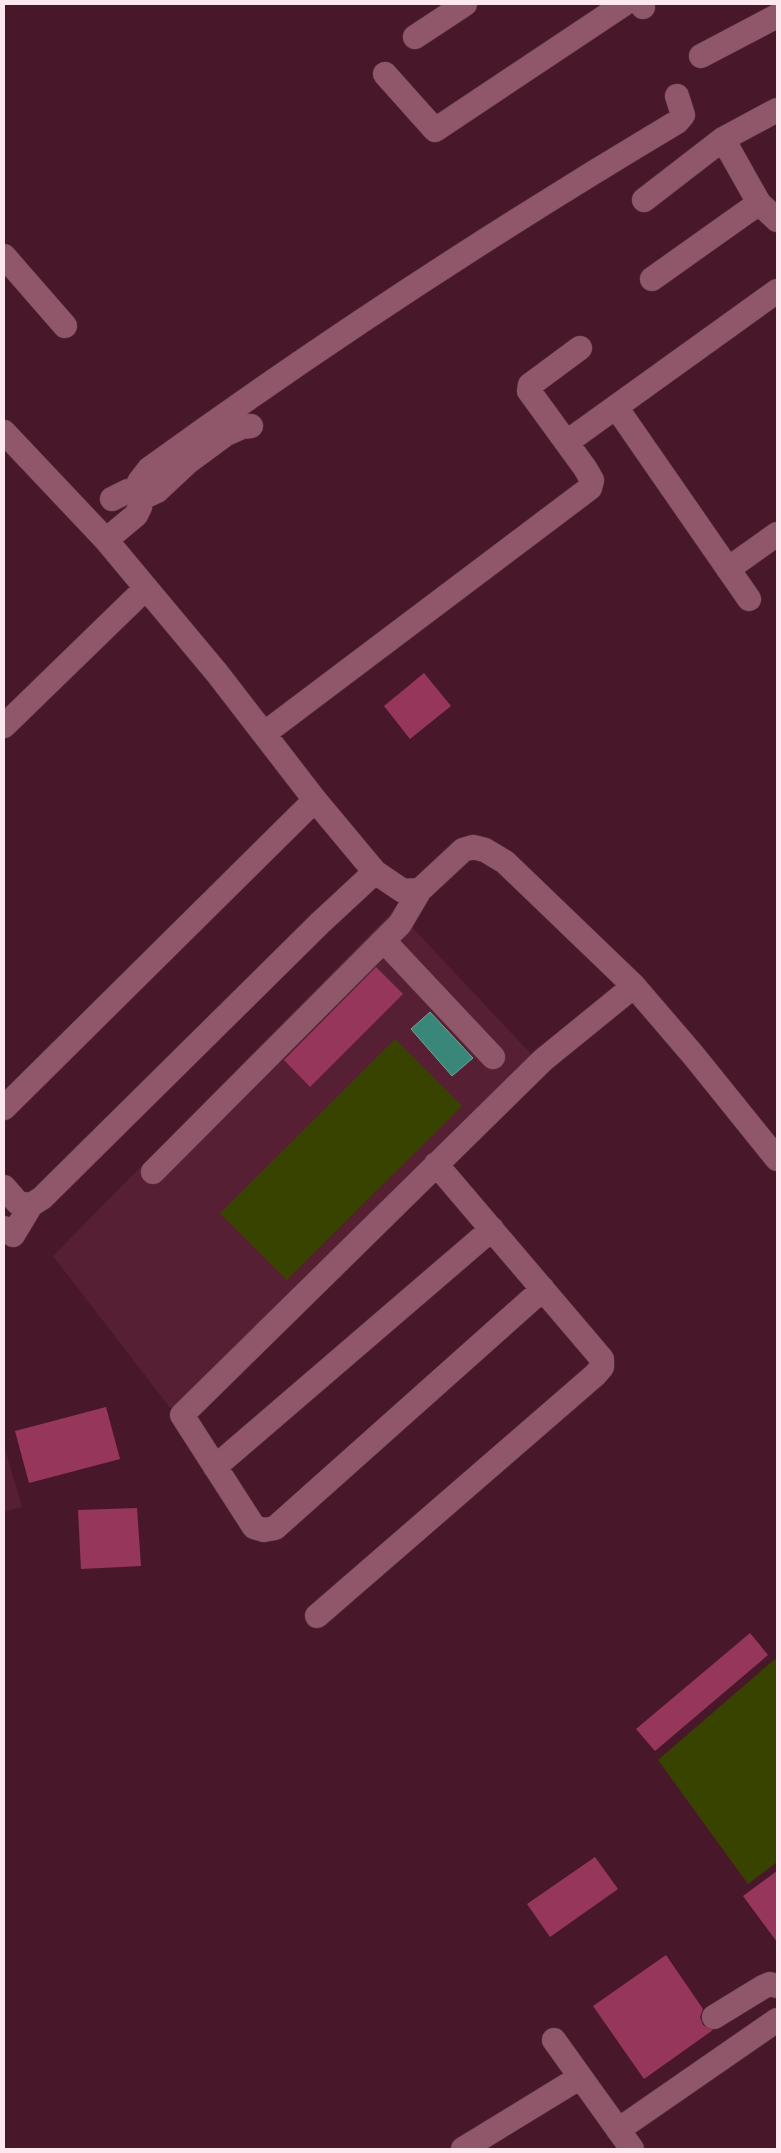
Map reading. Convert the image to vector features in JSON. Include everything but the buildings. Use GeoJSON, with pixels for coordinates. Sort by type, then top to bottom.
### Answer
{"type":"FeatureCollection","features":[{"type":"Feature","properties":{"kind":"street"},"geometry":{"type":"LineString","coordinates":[[415,37],[465,4]]}},
{"type":"Feature","properties":{"kind":"street"},"geometry":{"type":"LineString","coordinates":[[385,74],[435,130],[636,5]]}},
{"type":"Feature","properties":{"kind":"street"},"geometry":{"type":"LineString","coordinates":[[701,56],[777,16]]}},
{"type":"Feature","properties":{"kind":"street"},"geometry":{"type":"LineString","coordinates":[[106,540],[136,515],[140,507],[139,482],[149,468],[245,399],[428,276],[540,204],[677,122],[683,115],[677,96]]}},
{"type":"Feature","properties":{"kind":"street"},"geometry":{"type":"LineString","coordinates":[[644,200],[723,139],[777,110]]}},
{"type":"Feature","properties":{"kind":"street"},"geometry":{"type":"LineString","coordinates":[[723,139],[759,203],[777,220]]}},
{"type":"Feature","properties":{"kind":"street"},"geometry":{"type":"LineString","coordinates":[[652,279],[759,203]]}},
{"type":"Feature","properties":{"kind":"street"},"geometry":{"type":"LineString","coordinates":[[4,256],[65,326]]}},
{"type":"Feature","properties":{"kind":"street"},"geometry":{"type":"LineString","coordinates":[[567,442],[777,291]]}},
{"type":"Feature","properties":{"kind":"street"},"geometry":{"type":"LineString","coordinates":[[265,733],[590,488],[592,480],[567,442],[529,391],[530,385],[580,348]]}},
{"type":"Feature","properties":{"kind":"street"},"geometry":{"type":"LineString","coordinates":[[616,407],[749,599]]}},
{"type":"Feature","properties":{"kind":"street"},"geometry":{"type":"LineString","coordinates":[[112,499],[128,491],[139,495],[157,491],[188,462],[226,434],[242,427],[251,426]]}},
{"type":"Feature","properties":{"kind":"street"},"geometry":{"type":"LineString","coordinates":[[4,432],[106,540],[265,733],[315,800],[375,872],[403,891],[420,890]]}},
{"type":"Feature","properties":{"kind":"street"},"geometry":{"type":"LineString","coordinates":[[728,569],[777,534]]}},
{"type":"Feature","properties":{"kind":"street"},"geometry":{"type":"LineString","coordinates":[[4,726],[145,589]]}},
{"type":"Feature","properties":{"kind":"street"},"geometry":{"type":"LineString","coordinates":[[4,1108],[315,800]]}},
{"type":"Feature","properties":{"kind":"street"},"geometry":{"type":"LineString","coordinates":[[153,1172],[384,941],[400,924],[420,890],[462,850],[473,847],[485,850],[505,862],[634,986],[777,1159]]}},
{"type":"Feature","properties":{"kind":"street"},"geometry":{"type":"LineString","coordinates":[[4,1228],[13,1235],[31,1205],[42,1198],[320,923],[375,872]]}},
{"type":"Feature","properties":{"kind":"street"},"geometry":{"type":"LineString","coordinates":[[384,941],[493,1057]]}},
{"type":"Feature","properties":{"kind":"street"},"geometry":{"type":"LineString","coordinates":[[543,1289],[275,1528],[264,1530],[254,1527],[182,1414],[543,1060],[634,986]]}},
{"type":"Feature","properties":{"kind":"street"},"geometry":{"type":"LineString","coordinates":[[317,1616],[602,1367],[602,1359],[436,1164]]}},
{"type":"Feature","properties":{"kind":"street"},"geometry":{"type":"LineString","coordinates":[[4,1187],[18,1203],[31,1205]]}},
{"type":"Feature","properties":{"kind":"street"},"geometry":{"type":"LineString","coordinates":[[216,1467],[492,1229]]}},
{"type":"Feature","properties":{"kind":"street"},"geometry":{"type":"LineString","coordinates":[[714,2017],[762,1987],[770,1984],[777,1986]]}},
{"type":"Feature","properties":{"kind":"street"},"geometry":{"type":"LineString","coordinates":[[625,2143],[777,2020]]}},
{"type":"Feature","properties":{"kind":"street"},"geometry":{"type":"LineString","coordinates":[[625,2143],[777,2037]]}},
{"type":"Feature","properties":{"kind":"street"},"geometry":{"type":"LineString","coordinates":[[554,2040],[625,2143]]}},
{"type":"Feature","properties":{"kind":"street"},"geometry":{"type":"LineString","coordinates":[[462,2149],[579,2078]]}},
{"type":"Feature","properties":{"kind":"shaded area"},"geometry":{"type":"Polygon","coordinates":[[[395,909],[532,1055],[171,1409],[53,1256],[395,909]]]}},
{"type":"Feature","properties":{"kind":"shaded area"},"geometry":{"type":"Polygon","coordinates":[[[430,1012],[473,1058],[452,1076],[411,1029],[430,1012]]]}},
{"type":"Feature","properties":{"kind":"shaded area"},"geometry":{"type":"Polygon","coordinates":[[[395,1039],[462,1106],[287,1280],[220,1213],[395,1039]]]}},
{"type":"Feature","properties":{"kind":"shaded area"},"geometry":{"type":"Polygon","coordinates":[[[4,1446],[22,1507],[4,1512],[4,1446]]]}},
{"type":"Feature","properties":{"kind":"shaded area"},"geometry":{"type":"Polygon","coordinates":[[[775,1659],[777,1662],[777,1862],[748,1884],[658,1760],[775,1659]]]}}]}
